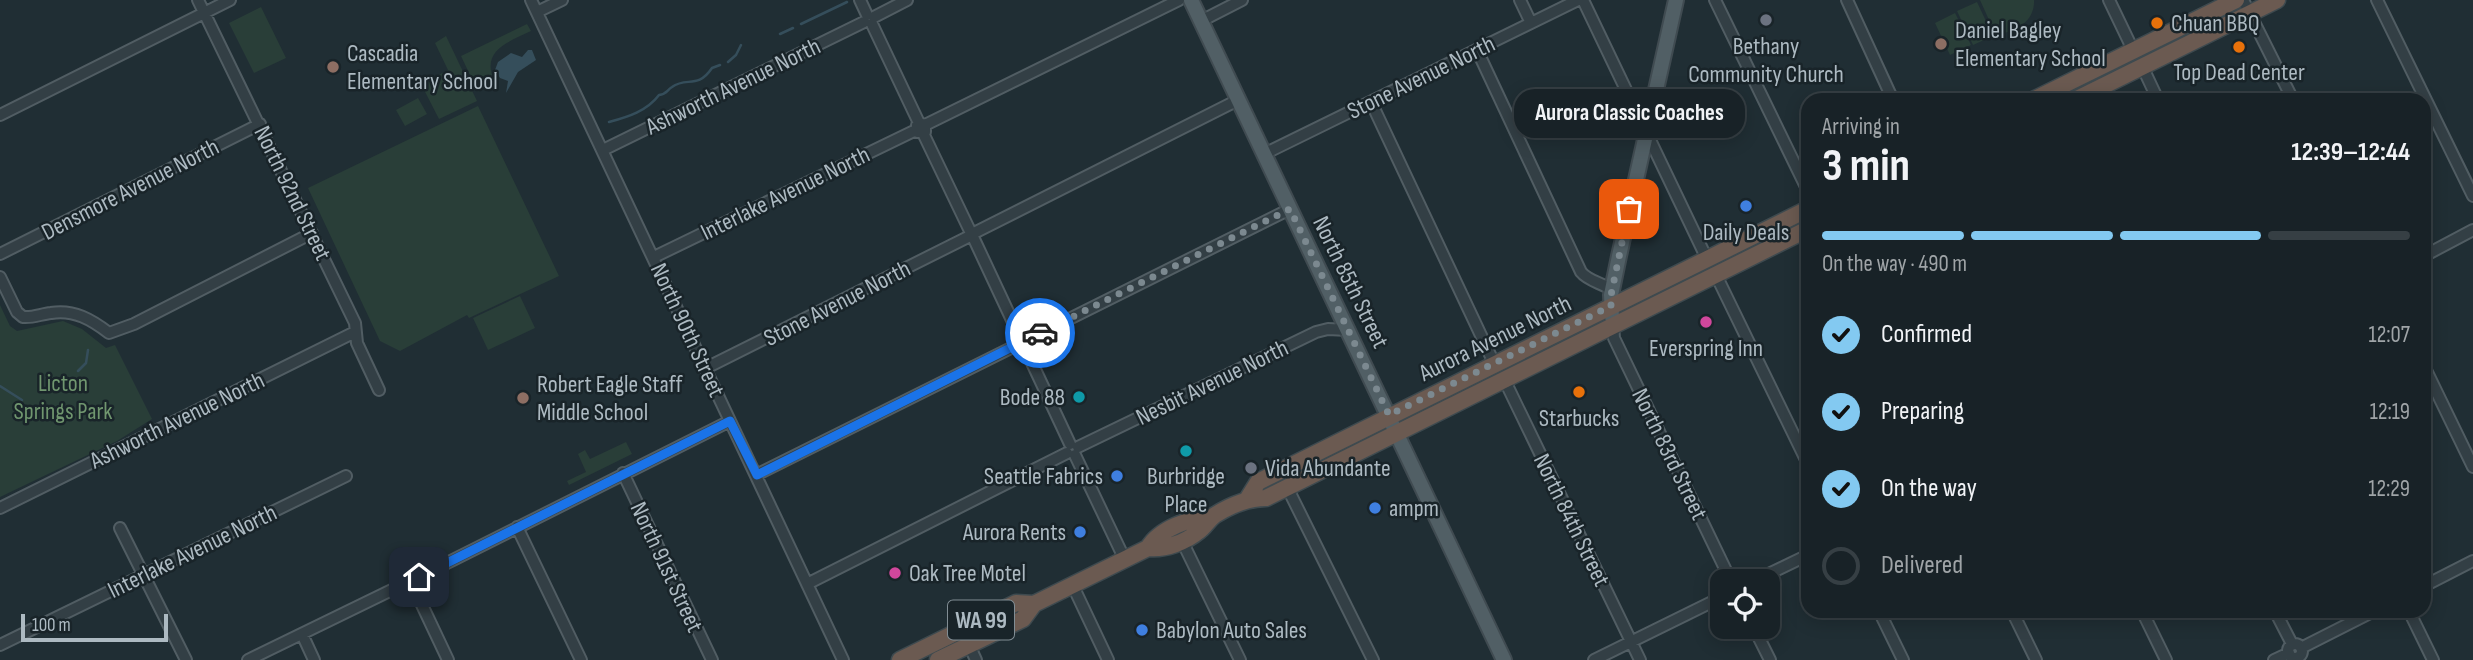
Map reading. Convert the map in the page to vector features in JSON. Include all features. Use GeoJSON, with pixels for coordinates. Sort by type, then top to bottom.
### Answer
{"type":"FeatureCollection","features":[{"type":"Feature","properties":{"kind":"highway"},"geometry":{"type":"LineString","coordinates":[[2047,93],[2236,0]]}},
{"type":"Feature","properties":{"kind":"highway"},"geometry":{"type":"LineString","coordinates":[[2089,93],[2247,7],[2277,0]]}},
{"type":"Feature","properties":{"kind":"highway","name":"Aurora Avenue North"},"geometry":{"type":"LineString","coordinates":[[1248,498],[1258,482],[1494,363],[1612,298],[1707,259],[1801,212]]}},
{"type":"Feature","properties":{"kind":"highway","name":"Aurora Avenue North"},"geometry":{"type":"LineString","coordinates":[[1148,548],[1162,550],[1182,541],[1200,531],[1212,517],[1248,498],[1266,498],[1397,433],[1508,385],[1613,325],[1801,232]]}},
{"type":"Feature","properties":{"kind":"highway","name":"Aurora Avenue North"},"geometry":{"type":"LineString","coordinates":[[939,660],[1023,619],[1034,604],[1148,548],[1154,538],[1176,526],[1194,517],[1212,517]]}},
{"type":"Feature","properties":{"kind":"highway","name":"Aurora Avenue North"},"geometry":{"type":"LineString","coordinates":[[900,660],[1016,603],[1034,604]]}},
{"type":"Feature","properties":{"kind":"main road","name":"North 85th Street"},"geometry":{"type":"LineString","coordinates":[[1191,0],[1504,660]]}},
{"type":"Feature","properties":{"kind":"main road"},"geometry":{"type":"LineString","coordinates":[[1613,325],[1612,298],[1676,0]]}},
{"type":"Feature","properties":{"kind":"street","name":"North 92nd Street"},"geometry":{"type":"LineString","coordinates":[[198,0],[355,323],[357,343],[380,390]]}},
{"type":"Feature","properties":{"kind":"street"},"geometry":{"type":"LineString","coordinates":[[0,115],[230,0]]}},
{"type":"Feature","properties":{"kind":"street","name":"North 90th Street"},"geometry":{"type":"LineString","coordinates":[[531,0],[843,660]]}},
{"type":"Feature","properties":{"kind":"street"},"geometry":{"type":"LineString","coordinates":[[537,12],[562,0]]}},
{"type":"Feature","properties":{"kind":"street"},"geometry":{"type":"LineString","coordinates":[[860,0],[1125,559]]}},
{"type":"Feature","properties":{"kind":"street","name":"Ashworth Avenue North"},"geometry":{"type":"LineString","coordinates":[[603,150],[907,0]]}},
{"type":"Feature","properties":{"kind":"street","name":"Interlake Avenue North"},"geometry":{"type":"LineString","coordinates":[[654,257],[1179,0]]}},
{"type":"Feature","properties":{"kind":"street"},"geometry":{"type":"LineString","coordinates":[[1201,21],[1242,0]]}},
{"type":"Feature","properties":{"kind":"street"},"geometry":{"type":"LineString","coordinates":[[1520,0],[1531,23]]}},
{"type":"Feature","properties":{"kind":"street","name":"Stone Avenue North"},"geometry":{"type":"LineString","coordinates":[[1264,154],[1577,0]]}},
{"type":"Feature","properties":{"kind":"street"},"geometry":{"type":"LineString","coordinates":[[1583,0],[1707,259]]}},
{"type":"Feature","properties":{"kind":"street"},"geometry":{"type":"LineString","coordinates":[[1715,0],[1801,177]]}},
{"type":"Feature","properties":{"kind":"street"},"geometry":{"type":"LineString","coordinates":[[1847,0],[1890,93]]}},
{"type":"Feature","properties":{"kind":"street"},"geometry":{"type":"LineString","coordinates":[[2109,0],[2133,50]]}},
{"type":"Feature","properties":{"kind":"street"},"geometry":{"type":"LineString","coordinates":[[2377,0],[2423,93]]}},
{"type":"Feature","properties":{"kind":"street"},"geometry":{"type":"LineString","coordinates":[[2247,7],[2290,93]]}},
{"type":"Feature","properties":{"kind":"street"},"geometry":{"type":"LineString","coordinates":[[1477,50],[1581,272],[1600,282],[1612,298]]}},
{"type":"Feature","properties":{"kind":"street"},"geometry":{"type":"LineString","coordinates":[[2142,66],[2155,93]]}},
{"type":"Feature","properties":{"kind":"street","name":"Stone Avenue North"},"geometry":{"type":"LineString","coordinates":[[706,368],[1238,100]]}},
{"type":"Feature","properties":{"kind":"street"},"geometry":{"type":"LineString","coordinates":[[1371,102],[1494,363]]}},
{"type":"Feature","properties":{"kind":"street"},"geometry":{"type":"LineString","coordinates":[[2431,110],[2473,196]]}},
{"type":"Feature","properties":{"kind":"street","name":"Densmore Avenue North"},"geometry":{"type":"LineString","coordinates":[[0,254],[260,124]]}},
{"type":"Feature","properties":{"kind":"street"},"geometry":{"type":"LineString","coordinates":[[757,475],[1290,209]]}},
{"type":"Feature","properties":{"kind":"street"},"geometry":{"type":"LineString","coordinates":[[2431,252],[2473,230]]}},
{"type":"Feature","properties":{"kind":"street"},"geometry":{"type":"LineString","coordinates":[[0,277],[17,312],[23,317],[69,312],[88,319],[110,333],[134,324],[312,233]]}},
{"type":"Feature","properties":{"kind":"street"},"geometry":{"type":"LineString","coordinates":[[1716,275],[1801,450]]}},
{"type":"Feature","properties":{"kind":"street","name":"North 83rd Street"},"geometry":{"type":"LineString","coordinates":[[1613,325],[1614,338],[1725,569]]}},
{"type":"Feature","properties":{"kind":"street","name":"Nesbit Avenue North"},"geometry":{"type":"LineString","coordinates":[[807,584],[1316,332],[1328,329],[1348,330]]}},
{"type":"Feature","properties":{"kind":"street","name":"Ashworth Avenue North"},"geometry":{"type":"LineString","coordinates":[[0,508],[355,332]]}},
{"type":"Feature","properties":{"kind":"street"},"geometry":{"type":"LineString","coordinates":[[2431,380],[2473,467]]}},
{"type":"Feature","properties":{"kind":"street","name":"North 84th Street"},"geometry":{"type":"LineString","coordinates":[[1508,385],[1640,660]]}},
{"type":"Feature","properties":{"kind":"street"},"geometry":{"type":"LineString","coordinates":[[248,660],[412,583],[623,473],[730,421]]}},
{"type":"Feature","properties":{"kind":"street","name":"North 91st Street"},"geometry":{"type":"LineString","coordinates":[[623,473],[712,660]]}},
{"type":"Feature","properties":{"kind":"street","name":"Interlake Avenue North"},"geometry":{"type":"LineString","coordinates":[[0,645],[346,476]]}},
{"type":"Feature","properties":{"kind":"street"},"geometry":{"type":"LineString","coordinates":[[1287,487],[1373,660]]}},
{"type":"Feature","properties":{"kind":"street"},"geometry":{"type":"LineString","coordinates":[[517,527],[582,660]]}},
{"type":"Feature","properties":{"kind":"street"},"geometry":{"type":"LineString","coordinates":[[120,528],[186,660]]}},
{"type":"Feature","properties":{"kind":"street"},"geometry":{"type":"LineString","coordinates":[[1182,541],[1240,660]]}},
{"type":"Feature","properties":{"kind":"street"},"geometry":{"type":"LineString","coordinates":[[1779,569],[1801,558]]}},
{"type":"Feature","properties":{"kind":"street"},"geometry":{"type":"LineString","coordinates":[[2431,582],[2473,561]]}},
{"type":"Feature","properties":{"kind":"street"},"geometry":{"type":"LineString","coordinates":[[412,583],[448,660]]}},
{"type":"Feature","properties":{"kind":"street"},"geometry":{"type":"LineString","coordinates":[[1072,584],[1108,660]]}},
{"type":"Feature","properties":{"kind":"street"},"geometry":{"type":"LineString","coordinates":[[1594,660],[1710,603]]}},
{"type":"Feature","properties":{"kind":"street"},"geometry":{"type":"LineString","coordinates":[[1882,618],[1903,660]]}},
{"type":"Feature","properties":{"kind":"street"},"geometry":{"type":"LineString","coordinates":[[2015,618],[2036,660]]}},
{"type":"Feature","properties":{"kind":"street"},"geometry":{"type":"LineString","coordinates":[[2145,618],[2166,660]]}},
{"type":"Feature","properties":{"kind":"street"},"geometry":{"type":"LineString","coordinates":[[2279,618],[2296,652]]}},
{"type":"Feature","properties":{"kind":"street"},"geometry":{"type":"LineString","coordinates":[[2274,660],[2296,652],[2361,618]]}},
{"type":"Feature","properties":{"kind":"street"},"geometry":{"type":"LineString","coordinates":[[2412,618],[2433,660]]}},
{"type":"Feature","properties":{"kind":"street"},"geometry":{"type":"LineString","coordinates":[[302,634],[314,660]]}},
{"type":"Feature","properties":{"kind":"street"},"geometry":{"type":"LineString","coordinates":[[1760,639],[1770,660]]}},
{"type":"Feature","properties":{"kind":"street"},"geometry":{"type":"LineString","coordinates":[[969,645],[976,660]]}},
{"type":"Feature","properties":{"kind":"green space"},"geometry":{"type":"Polygon","coordinates":[[[1980,0],[2034,0],[2034,7],[2024,23],[2000,34],[1994,31],[1980,0]]]}},
{"type":"Feature","properties":{"kind":"green space"},"geometry":{"type":"Polygon","coordinates":[[[1977,2],[1993,36],[1973,45],[1957,11],[1977,2]]]}},
{"type":"Feature","properties":{"kind":"green space"},"geometry":{"type":"Polygon","coordinates":[[[261,7],[286,58],[254,73],[229,23],[261,7]]]}},
{"type":"Feature","properties":{"kind":"green space"},"geometry":{"type":"Polygon","coordinates":[[[1955,13],[1971,45],[1950,55],[1935,23],[1955,13]]]}},
{"type":"Feature","properties":{"kind":"green space"},"geometry":{"type":"Polygon","coordinates":[[[527,24],[531,31],[505,44],[493,56],[491,72],[495,83],[478,92],[461,56],[527,24]]]}},
{"type":"Feature","properties":{"kind":"green space"},"geometry":{"type":"Polygon","coordinates":[[[446,36],[477,101],[439,119],[421,84],[448,70],[435,43],[446,36]]]}},
{"type":"Feature","properties":{"kind":"green space"},"geometry":{"type":"Polygon","coordinates":[[[418,98],[427,114],[405,126],[396,110],[418,98]]]}},
{"type":"Feature","properties":{"kind":"green space"},"geometry":{"type":"Polygon","coordinates":[[[478,106],[559,276],[469,318],[467,315],[400,351],[380,341],[308,188],[478,106]]]}},
{"type":"Feature","properties":{"kind":"green space"},"geometry":{"type":"Polygon","coordinates":[[[520,296],[535,328],[488,350],[473,318],[520,296]]]}},
{"type":"Feature","properties":{"kind":"green space","name":"Licton Springs Park"},"geometry":{"type":"Polygon","coordinates":[[[0,305],[10,326],[17,331],[63,321],[82,329],[106,348],[115,345],[152,419],[117,441],[0,497],[0,305]]]}},
{"type":"Feature","properties":{"kind":"green space"},"geometry":{"type":"Polygon","coordinates":[[[626,442],[632,454],[569,485],[567,481],[586,472],[578,454],[585,450],[590,459],[626,442]]]}},
{"type":"Feature","properties":{"kind":"water"},"geometry":{"type":"Polygon","coordinates":[[[528,50],[532,50],[536,60],[518,72],[506,93],[508,81],[500,78],[495,70],[498,62],[511,53],[522,57],[528,50]]]}},
{"type":"Feature","properties":{"kind":"waterway"},"geometry":{"type":"LineString","coordinates":[[801,24],[847,2]]}},
{"type":"Feature","properties":{"kind":"waterway"},"geometry":{"type":"LineString","coordinates":[[780,34],[793,28]]}},
{"type":"Feature","properties":{"kind":"waterway"},"geometry":{"type":"LineString","coordinates":[[728,62],[736,55],[741,45]]}},
{"type":"Feature","properties":{"kind":"waterway"},"geometry":{"type":"LineString","coordinates":[[609,122],[637,113],[677,84],[702,79],[712,68],[720,65]]}},
{"type":"Feature","properties":{"kind":"waterway"},"geometry":{"type":"LineString","coordinates":[[78,371],[86,363],[88,350]]}},
{"type":"Feature","properties":{"kind":"waterway"},"geometry":{"type":"LineString","coordinates":[[0,386],[22,400]]}},
{"type":"Feature","properties":{"kind":"way so far"},"geometry":{"type":"LineString","coordinates":[[1040,333],[1290,209],[1389,415],[1611,306],[1629,209]]}},
{"type":"Feature","properties":{"kind":"place","name":"Bethany Community Church"},"geometry":{"type":"Point","coordinates":[1766,20]}},
{"type":"Feature","properties":{"kind":"place","name":"Chuan BBQ"},"geometry":{"type":"Point","coordinates":[2157,23]}},
{"type":"Feature","properties":{"kind":"place","name":"Daniel Bagley Elementary School"},"geometry":{"type":"Point","coordinates":[1941,44]}},
{"type":"Feature","properties":{"kind":"place","name":"Top Dead Center"},"geometry":{"type":"Point","coordinates":[2239,47]}},
{"type":"Feature","properties":{"kind":"place","name":"Cascadia Elementary School"},"geometry":{"type":"Point","coordinates":[333,67]}},
{"type":"Feature","properties":{"kind":"place","name":"Daily Deals"},"geometry":{"type":"Point","coordinates":[1746,206]}},
{"type":"Feature","properties":{"kind":"place","name":"Aurora Classic Coaches"},"geometry":{"type":"Point","coordinates":[1629,209]}},
{"type":"Feature","properties":{"kind":"place","name":"Everspring Inn"},"geometry":{"type":"Point","coordinates":[1706,322]}},
{"type":"Feature","properties":{"kind":"place","name":"Starbucks"},"geometry":{"type":"Point","coordinates":[1579,392]}},
{"type":"Feature","properties":{"kind":"place","name":"Bode 88"},"geometry":{"type":"Point","coordinates":[1079,397]}},
{"type":"Feature","properties":{"kind":"place","name":"Robert Eagle Staff Middle School"},"geometry":{"type":"Point","coordinates":[523,398]}},
{"type":"Feature","properties":{"kind":"place","name":"Burbridge Place"},"geometry":{"type":"Point","coordinates":[1186,451]}},
{"type":"Feature","properties":{"kind":"place","name":"Vida Abundante"},"geometry":{"type":"Point","coordinates":[1251,468]}},
{"type":"Feature","properties":{"kind":"place","name":"Seattle Fabrics"},"geometry":{"type":"Point","coordinates":[1117,476]}},
{"type":"Feature","properties":{"kind":"place","name":"ampm"},"geometry":{"type":"Point","coordinates":[1375,508]}},
{"type":"Feature","properties":{"kind":"place","name":"Aurora Rents"},"geometry":{"type":"Point","coordinates":[1080,532]}},
{"type":"Feature","properties":{"kind":"place","name":"Oak Tree Motel"},"geometry":{"type":"Point","coordinates":[895,573]}},
{"type":"Feature","properties":{"kind":"place","name":"Babylon Auto Sales"},"geometry":{"type":"Point","coordinates":[1142,630]}},
{"type":"Feature","properties":{"kind":"route"},"geometry":{"type":"LineString","coordinates":[[419,577],[730,421],[757,475],[1040,333]]}}]}
